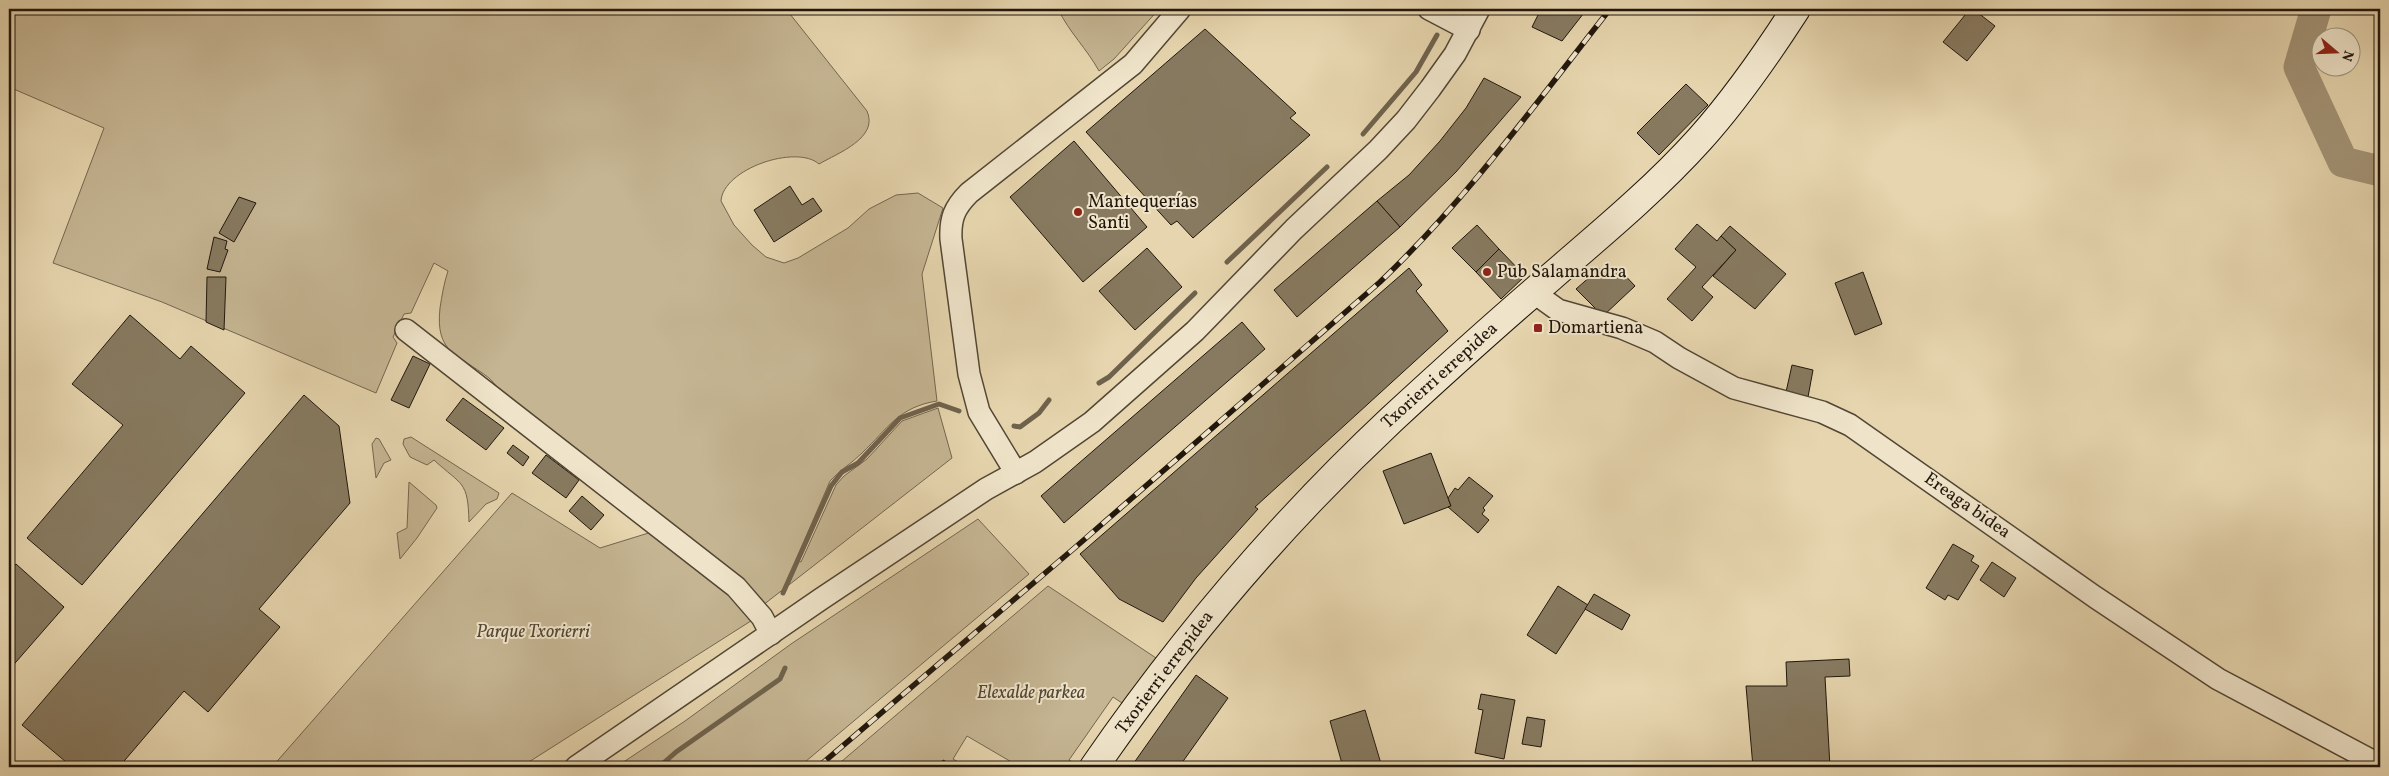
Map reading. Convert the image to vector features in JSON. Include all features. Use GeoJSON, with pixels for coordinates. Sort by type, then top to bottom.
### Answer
{"type":"FeatureCollection","features":[{"type":"Feature","properties":{"kind":"street"},"geometry":{"type":"LineString","coordinates":[[1016,473],[979,412],[969,374],[950,222],[957,205],[969,193],[1133,64],[1180,9]]}},
{"type":"Feature","properties":{"kind":"street"},"geometry":{"type":"LineString","coordinates":[[1429,9],[1469,30]]}},
{"type":"Feature","properties":{"kind":"street"},"geometry":{"type":"LineString","coordinates":[[576,767],[986,489],[1036,462],[1092,422],[1195,331],[1294,228],[1378,150],[1406,120],[1445,68],[1469,30],[1479,9]]}},
{"type":"Feature","properties":{"kind":"street","name":"Txorierri errepidea"},"geometry":{"type":"LineString","coordinates":[[1102,765],[1180,650],[1242,575],[1292,520],[1391,420],[1623,214],[1700,140],[1755,70],[1796,9]]}},
{"type":"Feature","properties":{"kind":"street","name":"Ereaga bidea"},"geometry":{"type":"LineString","coordinates":[[1533,292],[1558,310],[1622,328],[1655,342],[1679,358],[1734,388],[1822,412],[1850,425],[2095,597],[2218,679],[2374,762]]}},
{"type":"Feature","properties":{"kind":"street"},"geometry":{"type":"LineString","coordinates":[[406,330],[736,587],[762,617],[772,634]]}},
{"type":"Feature","properties":{"kind":"green space"},"geometry":{"type":"Polygon","coordinates":[[[9,9],[786,9],[867,111],[869,121],[867,129],[855,144],[819,164],[808,159],[794,157],[778,158],[747,170],[734,179],[725,189],[721,201],[734,225],[766,257],[784,263],[798,258],[848,228],[869,209],[896,195],[918,193],[943,208],[922,274],[937,401],[903,413],[858,457],[830,481],[796,560],[801,562],[836,485],[844,476],[867,459],[902,421],[938,408],[952,458],[758,609],[505,399],[489,378],[451,351],[441,335],[439,323],[440,308],[448,271],[434,263],[411,313],[404,314],[393,337],[397,343],[376,393],[162,302],[53,263],[104,128],[9,87],[9,9]]]}},
{"type":"Feature","properties":{"kind":"green space"},"geometry":{"type":"Polygon","coordinates":[[[1058,9],[1159,9],[1114,59],[1099,71],[1058,9]]]}},
{"type":"Feature","properties":{"kind":"green space"},"geometry":{"type":"Polygon","coordinates":[[[411,437],[499,493],[497,499],[486,504],[469,522],[467,498],[462,485],[434,460],[427,465],[410,457],[403,444],[404,439],[411,437]]]}},
{"type":"Feature","properties":{"kind":"green space"},"geometry":{"type":"Polygon","coordinates":[[[376,438],[379,439],[391,460],[384,463],[376,478],[372,444],[376,438]]]}},
{"type":"Feature","properties":{"kind":"green space"},"geometry":{"type":"Polygon","coordinates":[[[409,482],[436,505],[437,508],[400,559],[397,533],[407,528],[409,482]]]}},
{"type":"Feature","properties":{"kind":"green space","name":"Parque Txorierri"},"geometry":{"type":"Polygon","coordinates":[[[512,493],[600,548],[655,531],[739,598],[754,619],[521,767],[272,767],[512,493]]]}},
{"type":"Feature","properties":{"kind":"green space"},"geometry":{"type":"Polygon","coordinates":[[[978,519],[1029,574],[799,767],[616,767],[685,721],[791,644],[978,519]]]}},
{"type":"Feature","properties":{"kind":"green space","name":"Elexalde parkea"},"geometry":{"type":"Polygon","coordinates":[[[1048,586],[1159,660],[1125,705],[1113,697],[1069,760],[1079,767],[1020,767],[967,736],[953,759],[967,767],[835,767],[1048,586]]]}},
{"type":"Feature","properties":{"kind":"building"},"geometry":{"type":"Polygon","coordinates":[[[1541,9],[1587,9],[1562,41],[1532,27],[1541,9]]]}},
{"type":"Feature","properties":{"kind":"building"},"geometry":{"type":"Polygon","coordinates":[[[1970,9],[1973,9],[1995,26],[1967,61],[1943,42],[1970,9]]]}},
{"type":"Feature","properties":{"kind":"building"},"geometry":{"type":"Polygon","coordinates":[[[1205,29],[1296,113],[1290,118],[1310,135],[1193,238],[1177,221],[1171,225],[1086,132],[1205,29]]]}},
{"type":"Feature","properties":{"kind":"building"},"geometry":{"type":"Polygon","coordinates":[[[1484,78],[1521,97],[1456,172],[1400,227],[1377,201],[1409,175],[1440,141],[1466,108],[1484,78]]]}},
{"type":"Feature","properties":{"kind":"building"},"geometry":{"type":"Polygon","coordinates":[[[1686,84],[1708,105],[1659,155],[1637,133],[1686,84]]]}},
{"type":"Feature","properties":{"kind":"building","name":"Mantequerías Santi"},"geometry":{"type":"Polygon","coordinates":[[[1074,141],[1147,227],[1083,282],[1010,197],[1074,141]]]}},
{"type":"Feature","properties":{"kind":"building"},"geometry":{"type":"Polygon","coordinates":[[[790,186],[802,205],[813,198],[822,211],[774,242],[754,210],[790,186]]]}},
{"type":"Feature","properties":{"kind":"building"},"geometry":{"type":"Polygon","coordinates":[[[239,197],[256,203],[234,242],[219,233],[239,197]]]}},
{"type":"Feature","properties":{"kind":"building"},"geometry":{"type":"Polygon","coordinates":[[[1377,201],[1400,227],[1297,317],[1274,290],[1377,201]]]}},
{"type":"Feature","properties":{"kind":"building"},"geometry":{"type":"Polygon","coordinates":[[[1697,224],[1717,241],[1721,236],[1736,250],[1702,287],[1713,297],[1692,321],[1667,299],[1696,267],[1675,249],[1697,224]]]}},
{"type":"Feature","properties":{"kind":"building"},"geometry":{"type":"Polygon","coordinates":[[[1477,225],[1499,249],[1476,272],[1452,248],[1477,225]]]}},
{"type":"Feature","properties":{"kind":"building"},"geometry":{"type":"Polygon","coordinates":[[[1730,226],[1786,274],[1755,309],[1713,276],[1736,250],[1721,236],[1730,226]]]}},
{"type":"Feature","properties":{"kind":"building"},"geometry":{"type":"Polygon","coordinates":[[[214,237],[227,241],[225,249],[228,250],[220,272],[207,269],[214,237]]]}},
{"type":"Feature","properties":{"kind":"building"},"geometry":{"type":"Polygon","coordinates":[[[1147,248],[1182,287],[1135,330],[1099,291],[1147,248]]]}},
{"type":"Feature","properties":{"kind":"building"},"geometry":{"type":"Polygon","coordinates":[[[1499,249],[1525,276],[1501,299],[1476,272],[1499,249]]]}},
{"type":"Feature","properties":{"kind":"building"},"geometry":{"type":"Polygon","coordinates":[[[1409,268],[1422,285],[1416,291],[1448,331],[1255,507],[1258,509],[1196,578],[1163,622],[1119,599],[1080,554],[1409,268]]]}},
{"type":"Feature","properties":{"kind":"building"},"geometry":{"type":"Polygon","coordinates":[[[1600,268],[1609,277],[1619,269],[1635,286],[1603,316],[1576,289],[1600,268]]]}},
{"type":"Feature","properties":{"kind":"building"},"geometry":{"type":"Polygon","coordinates":[[[1863,272],[1882,324],[1855,335],[1835,283],[1863,272]]]}},
{"type":"Feature","properties":{"kind":"building"},"geometry":{"type":"Polygon","coordinates":[[[207,277],[226,277],[224,330],[206,322],[207,277]]]}},
{"type":"Feature","properties":{"kind":"building"},"geometry":{"type":"Polygon","coordinates":[[[130,315],[180,359],[191,346],[245,393],[82,585],[27,538],[123,425],[72,384],[130,315]]]}},
{"type":"Feature","properties":{"kind":"building"},"geometry":{"type":"Polygon","coordinates":[[[1242,322],[1265,349],[1064,523],[1041,496],[1242,322]]]}},
{"type":"Feature","properties":{"kind":"building"},"geometry":{"type":"Polygon","coordinates":[[[413,356],[430,364],[409,408],[391,400],[413,356]]]}},
{"type":"Feature","properties":{"kind":"building"},"geometry":{"type":"Polygon","coordinates":[[[1792,365],[1813,370],[1808,397],[1786,392],[1792,365]]]}},
{"type":"Feature","properties":{"kind":"building"},"geometry":{"type":"Polygon","coordinates":[[[304,395],[339,426],[350,503],[259,609],[280,627],[208,712],[184,691],[119,767],[72,767],[22,725],[304,395]]]}},
{"type":"Feature","properties":{"kind":"building"},"geometry":{"type":"Polygon","coordinates":[[[463,398],[504,428],[486,450],[446,420],[463,398]]]}},
{"type":"Feature","properties":{"kind":"building"},"geometry":{"type":"Polygon","coordinates":[[[513,445],[529,457],[523,466],[507,453],[513,445]]]}},
{"type":"Feature","properties":{"kind":"building"},"geometry":{"type":"Polygon","coordinates":[[[1431,453],[1451,506],[1404,524],[1383,471],[1431,453]]]}},
{"type":"Feature","properties":{"kind":"building"},"geometry":{"type":"Polygon","coordinates":[[[546,455],[579,480],[566,498],[532,473],[546,455]]]}},
{"type":"Feature","properties":{"kind":"building"},"geometry":{"type":"Polygon","coordinates":[[[1469,477],[1493,496],[1483,508],[1485,510],[1482,514],[1489,520],[1478,533],[1448,507],[1451,506],[1448,498],[1455,488],[1458,490],[1469,477]]]}},
{"type":"Feature","properties":{"kind":"building"},"geometry":{"type":"Polygon","coordinates":[[[582,496],[604,515],[591,530],[569,511],[582,496]]]}},
{"type":"Feature","properties":{"kind":"building"},"geometry":{"type":"Polygon","coordinates":[[[1953,544],[1974,556],[1971,561],[1979,566],[1958,600],[1948,595],[1945,600],[1926,588],[1953,544]]]}},
{"type":"Feature","properties":{"kind":"building"},"geometry":{"type":"Polygon","coordinates":[[[1992,562],[2016,578],[2004,597],[1980,580],[1992,562]]]}},
{"type":"Feature","properties":{"kind":"building"},"geometry":{"type":"Polygon","coordinates":[[[16,564],[64,607],[9,670],[9,572],[16,564]]]}},
{"type":"Feature","properties":{"kind":"building"},"geometry":{"type":"Polygon","coordinates":[[[1558,586],[1588,605],[1556,654],[1527,635],[1558,586]]]}},
{"type":"Feature","properties":{"kind":"building"},"geometry":{"type":"Polygon","coordinates":[[[1594,594],[1630,615],[1622,630],[1585,609],[1594,594]]]}},
{"type":"Feature","properties":{"kind":"building"},"geometry":{"type":"Polygon","coordinates":[[[1849,659],[1850,676],[1825,677],[1830,767],[1753,767],[1746,686],[1787,686],[1786,662],[1849,659]]]}},
{"type":"Feature","properties":{"kind":"building"},"geometry":{"type":"Polygon","coordinates":[[[1196,675],[1228,698],[1179,767],[1131,767],[1196,675]]]}},
{"type":"Feature","properties":{"kind":"building"},"geometry":{"type":"Polygon","coordinates":[[[1481,694],[1515,700],[1504,759],[1475,753],[1483,710],[1478,709],[1481,694]]]}},
{"type":"Feature","properties":{"kind":"building"},"geometry":{"type":"Polygon","coordinates":[[[1365,710],[1382,767],[1343,767],[1330,721],[1365,710]]]}},
{"type":"Feature","properties":{"kind":"building"},"geometry":{"type":"Polygon","coordinates":[[[1527,717],[1545,720],[1541,747],[1522,744],[1527,717]]]}},
{"type":"Feature","properties":{"kind":"building"},"geometry":{"type":"Polygon","coordinates":[[[943,760],[956,767],[939,767],[943,760]]]}},
{"type":"Feature","properties":{"kind":"waterway"},"geometry":{"type":"LineString","coordinates":[[2316,9],[2299,67],[2343,162],[2380,171]]}},
{"type":"Feature","properties":{"kind":"waterway"},"geometry":{"type":"LineString","coordinates":[[1363,134],[1416,72],[1437,35]]}},
{"type":"Feature","properties":{"kind":"waterway"},"geometry":{"type":"LineString","coordinates":[[1227,262],[1327,167]]}},
{"type":"Feature","properties":{"kind":"waterway"},"geometry":{"type":"LineString","coordinates":[[1099,383],[1109,377],[1195,293]]}},
{"type":"Feature","properties":{"kind":"waterway"},"geometry":{"type":"LineString","coordinates":[[1014,426],[1020,427],[1039,413],[1049,400]]}},
{"type":"Feature","properties":{"kind":"waterway"},"geometry":{"type":"LineString","coordinates":[[783,593],[831,486],[842,472],[858,463],[900,418],[939,404],[959,411]]}},
{"type":"Feature","properties":{"kind":"waterway"},"geometry":{"type":"LineString","coordinates":[[659,767],[676,752],[780,679],[785,668]]}},
{"type":"Feature","properties":{"kind":"railway"},"geometry":{"type":"LineString","coordinates":[[818,767],[1078,545],[1380,282],[1442,218],[1500,150],[1610,9]]}},
{"type":"Feature","properties":{"kind":"place","name":"Mantequerías Santi"},"geometry":{"type":"Point","coordinates":[1078,212]}},
{"type":"Feature","properties":{"kind":"place","name":"Pub Salamandra"},"geometry":{"type":"Point","coordinates":[1487,272]}},
{"type":"Feature","properties":{"kind":"place","name":"Domartiena"},"geometry":{"type":"Point","coordinates":[1538,328]}}]}
